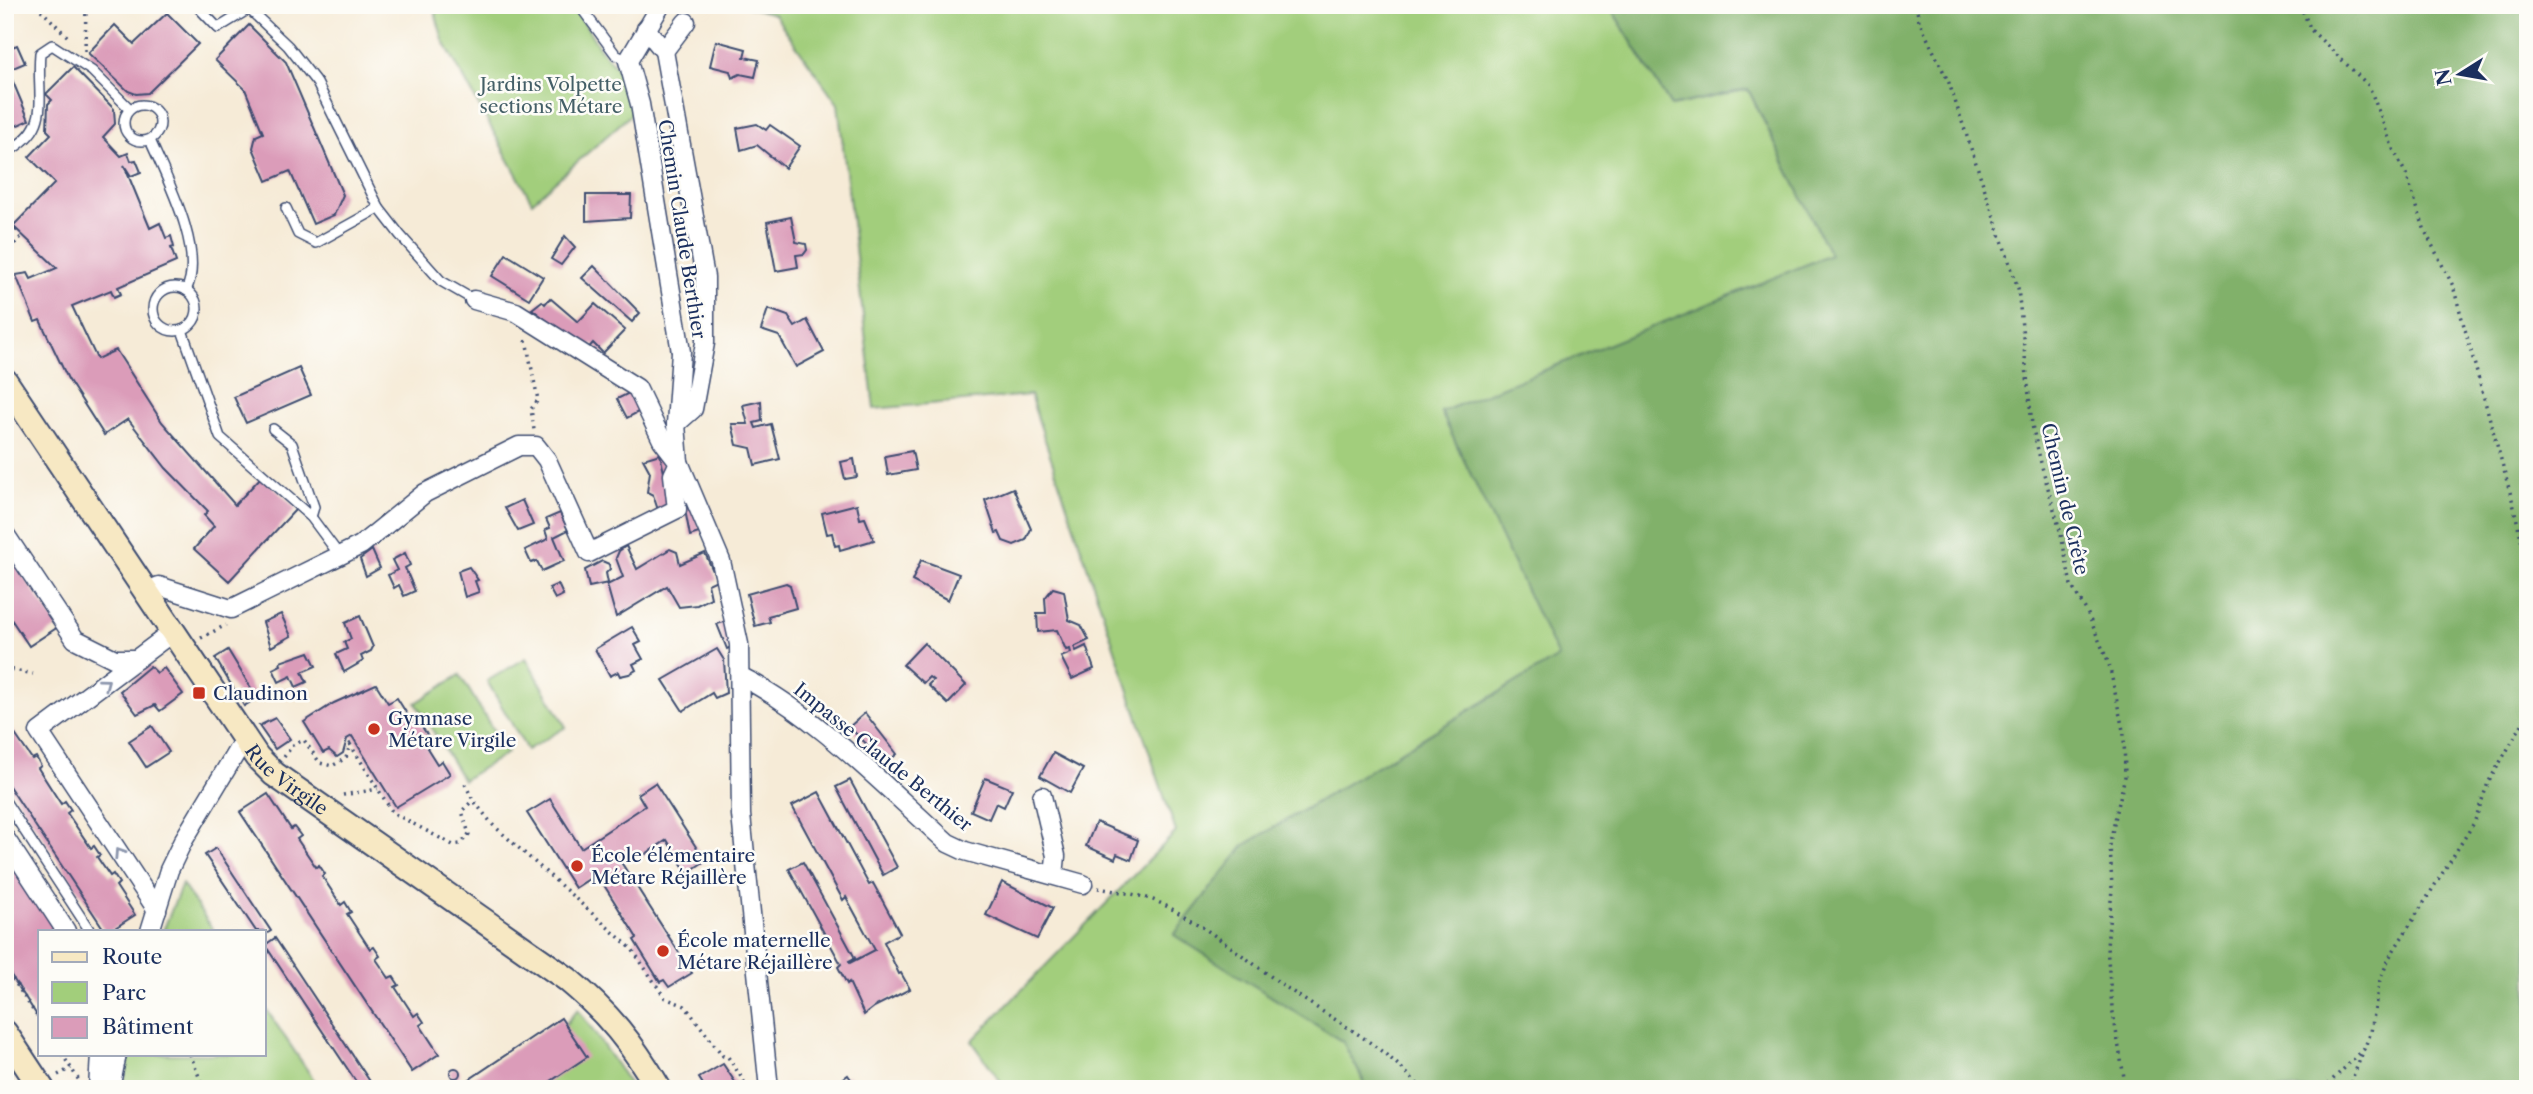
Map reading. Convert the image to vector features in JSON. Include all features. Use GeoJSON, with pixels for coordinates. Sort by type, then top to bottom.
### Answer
{"type":"FeatureCollection","features":[{"type":"Feature","properties":{"kind":"street"},"geometry":{"type":"LineString","coordinates":[[628,61],[661,5]]}},
{"type":"Feature","properties":{"kind":"street"},"geometry":{"type":"LineString","coordinates":[[664,51],[686,22]]}},
{"type":"Feature","properties":{"kind":"street"},"geometry":{"type":"LineString","coordinates":[[646,29],[664,51],[705,277],[705,343],[693,409],[676,425]]}},
{"type":"Feature","properties":{"kind":"street","name":"Chemin Claude Berthier"},"geometry":{"type":"LineString","coordinates":[[628,61],[640,104],[681,352],[676,425],[678,462],[721,561],[740,644],[741,815],[769,1089]]}},
{"type":"Feature","properties":{"kind":"street"},"geometry":{"type":"LineString","coordinates":[[147,591],[159,586],[231,609],[361,545],[425,493],[519,446],[536,446],[547,460],[589,553],[677,509],[673,475],[678,462],[662,440],[637,388],[516,312],[474,300]]}},
{"type":"Feature","properties":{"kind":"street","name":"Rue Virgile"},"geometry":{"type":"LineString","coordinates":[[5,381],[179,639],[243,741],[274,774],[567,979],[602,1008],[631,1042],[659,1089]]}},
{"type":"Feature","properties":{"kind":"street"},"geometry":{"type":"LineString","coordinates":[[5,534],[75,639],[115,659],[137,659]]}},
{"type":"Feature","properties":{"kind":"street"},"geometry":{"type":"LineString","coordinates":[[157,910],[39,732],[137,659],[179,639]]}},
{"type":"Feature","properties":{"kind":"street","name":"Impasse Claude Berthier"},"geometry":{"type":"LineString","coordinates":[[740,676],[766,688],[833,741],[948,843],[977,855],[1083,884]]}},
{"type":"Feature","properties":{"kind":"street"},"geometry":{"type":"LineString","coordinates":[[150,930],[169,870],[183,841],[243,741]]}},
{"type":"Feature","properties":{"kind":"street"},"geometry":{"type":"LineString","coordinates":[[1041,796],[1056,856],[1054,875]]}},
{"type":"Feature","properties":{"kind":"street"},"geometry":{"type":"LineString","coordinates":[[5,838],[64,930]]}},
{"type":"Feature","properties":{"kind":"street"},"geometry":{"type":"LineString","coordinates":[[5,1033],[49,1083]]}},
{"type":"Feature","properties":{"kind":"street"},"geometry":{"type":"LineString","coordinates":[[90,1087],[99,1056]]}},
{"type":"Feature","properties":{"kind":"street"},"geometry":{"type":"LineString","coordinates":[[110,1089],[117,1056]]}},
{"type":"Feature","properties":{"kind":"lane"},"geometry":{"type":"LineString","coordinates":[[196,5],[218,28],[249,9],[288,46],[317,83],[379,208],[441,281],[474,300]]}},
{"type":"Feature","properties":{"kind":"lane"},"geometry":{"type":"LineString","coordinates":[[579,5],[616,55],[628,61]]}},
{"type":"Feature","properties":{"kind":"lane"},"geometry":{"type":"LineString","coordinates":[[5,153],[23,144],[40,124],[40,53],[51,45],[92,71],[131,109]]}},
{"type":"Feature","properties":{"kind":"lane"},"geometry":{"type":"LineString","coordinates":[[144,105],[158,115],[158,131],[150,140],[137,141],[127,134],[124,122],[131,109],[144,105]]}},
{"type":"Feature","properties":{"kind":"lane"},"geometry":{"type":"LineString","coordinates":[[150,140],[172,191],[189,242],[193,277],[186,290]]}},
{"type":"Feature","properties":{"kind":"lane"},"geometry":{"type":"LineString","coordinates":[[286,208],[298,234],[316,243],[379,208]]}},
{"type":"Feature","properties":{"kind":"lane"},"geometry":{"type":"LineString","coordinates":[[166,289],[186,290],[195,301],[196,315],[182,330],[175,331],[161,326],[156,320],[153,306],[155,299],[166,289]]}},
{"type":"Feature","properties":{"kind":"lane"},"geometry":{"type":"LineString","coordinates":[[182,330],[220,437],[311,517],[334,548],[337,557]]}},
{"type":"Feature","properties":{"kind":"lane"},"geometry":{"type":"LineString","coordinates":[[273,429],[292,444],[314,507],[311,517]]}},
{"type":"Feature","properties":{"kind":"lane"},"geometry":{"type":"LineString","coordinates":[[5,801],[89,930]]}},
{"type":"Feature","properties":{"kind":"path"},"geometry":{"type":"LineString","coordinates":[[36,5],[85,54],[86,5]]}},
{"type":"Feature","properties":{"kind":"path","name":"Chemin de Crête"},"geometry":{"type":"LineString","coordinates":[[1916,5],[1919,21],[1949,83],[2018,288],[2032,425],[2039,456],[2061,534],[2071,585],[2087,612],[2109,664],[2124,735],[2125,776],[2110,842],[2112,889],[2108,947],[2112,1007],[2126,1089]]}},
{"type":"Feature","properties":{"kind":"path"},"geometry":{"type":"LineString","coordinates":[[2300,5],[2311,30],[2369,86],[2393,149],[2406,174],[2425,231],[2453,286],[2513,503],[2528,570]]}},
{"type":"Feature","properties":{"kind":"path"},"geometry":{"type":"LineString","coordinates":[[5,241],[17,229]]}},
{"type":"Feature","properties":{"kind":"path"},"geometry":{"type":"LineString","coordinates":[[5,254],[23,235]]}},
{"type":"Feature","properties":{"kind":"path"},"geometry":{"type":"LineString","coordinates":[[516,312],[524,330],[538,400],[531,409],[536,446]]}},
{"type":"Feature","properties":{"kind":"path"},"geometry":{"type":"LineString","coordinates":[[179,639],[236,620],[231,609]]}},
{"type":"Feature","properties":{"kind":"path"},"geometry":{"type":"LineString","coordinates":[[5,668],[33,674]]}},
{"type":"Feature","properties":{"kind":"path"},"geometry":{"type":"LineString","coordinates":[[2348,1089],[2371,1032],[2379,983],[2389,958],[2474,823],[2488,783],[2528,714]]}},
{"type":"Feature","properties":{"kind":"path"},"geometry":{"type":"LineString","coordinates":[[274,774],[286,753],[299,741],[307,742],[320,762],[332,766],[346,758],[350,744],[393,813],[453,845],[460,844],[469,834],[462,811],[473,800]]}},
{"type":"Feature","properties":{"kind":"path"},"geometry":{"type":"LineString","coordinates":[[465,784],[473,800],[493,825],[632,949],[665,998],[685,1006],[723,1056],[728,1057],[749,1089]]}},
{"type":"Feature","properties":{"kind":"path"},"geometry":{"type":"LineString","coordinates":[[335,815],[339,796],[378,789]]}},
{"type":"Feature","properties":{"kind":"path"},"geometry":{"type":"LineString","coordinates":[[1083,884],[1160,903],[1307,1002],[1360,1032],[1399,1063],[1422,1089]]}},
{"type":"Feature","properties":{"kind":"path"},"geometry":{"type":"LineString","coordinates":[[5,967],[38,1018]]}},
{"type":"Feature","properties":{"kind":"path"},"geometry":{"type":"LineString","coordinates":[[2323,1089],[2364,1049]]}},
{"type":"Feature","properties":{"kind":"path"},"geometry":{"type":"LineString","coordinates":[[63,1056],[90,1087]]}},
{"type":"Feature","properties":{"kind":"path"},"geometry":{"type":"LineString","coordinates":[[191,1056],[204,1089]]}},
{"type":"Feature","properties":{"kind":"path"},"geometry":{"type":"LineString","coordinates":[[49,1083],[71,1068]]}},
{"type":"Feature","properties":{"kind":"green space","name":"Jardins Volpette sections Métare"},"geometry":{"type":"Polygon","coordinates":[[[433,5],[573,5],[602,52],[622,73],[636,110],[532,202],[443,40],[433,5]]]}},
{"type":"Feature","properties":{"kind":"green space"},"geometry":{"type":"Polygon","coordinates":[[[741,5],[1609,5],[1671,106],[1748,89],[1831,255],[1441,412],[1559,657],[1245,845],[1175,934],[1343,1042],[1368,1089],[1006,1089],[972,1041],[1176,832],[1030,395],[874,409],[838,104],[774,14],[741,5]]]}},
{"type":"Feature","properties":{"kind":"green space"},"geometry":{"type":"Polygon","coordinates":[[[1609,5],[2528,5],[2528,1089],[1368,1089],[1343,1042],[1174,935],[1245,845],[1558,657],[1441,412],[1830,255],[1748,89],[1671,106],[1609,5]]]}},
{"type":"Feature","properties":{"kind":"green space"},"geometry":{"type":"Polygon","coordinates":[[[526,658],[566,727],[527,750],[487,681],[526,658]]]}},
{"type":"Feature","properties":{"kind":"green space"},"geometry":{"type":"Polygon","coordinates":[[[460,675],[507,753],[463,780],[416,703],[460,675]]]}},
{"type":"Feature","properties":{"kind":"green space"},"geometry":{"type":"Polygon","coordinates":[[[182,884],[213,930],[163,930],[182,884]]]}},
{"type":"Feature","properties":{"kind":"green space"},"geometry":{"type":"Polygon","coordinates":[[[266,1009],[320,1089],[122,1089],[130,1056],[266,1056],[266,1009]]]}},
{"type":"Feature","properties":{"kind":"green space"},"geometry":{"type":"Polygon","coordinates":[[[578,1009],[633,1089],[511,1089],[578,1009]]]}},
{"type":"Feature","properties":{"kind":"building"},"geometry":{"type":"Polygon","coordinates":[[[167,13],[198,44],[148,93],[136,94],[128,91],[88,53],[115,25],[134,44],[167,13]]]}},
{"type":"Feature","properties":{"kind":"building"},"geometry":{"type":"Polygon","coordinates":[[[249,25],[286,62],[343,195],[334,215],[313,224],[290,171],[267,181],[253,148],[256,136],[263,133],[245,89],[215,60],[249,25]]]}},
{"type":"Feature","properties":{"kind":"building"},"geometry":{"type":"Polygon","coordinates":[[[716,41],[746,49],[744,57],[759,60],[755,77],[740,74],[732,78],[730,71],[710,66],[716,41]]]}},
{"type":"Feature","properties":{"kind":"building"},"geometry":{"type":"Polygon","coordinates":[[[17,45],[25,63],[8,70],[29,120],[5,131],[5,50],[17,45]]]}},
{"type":"Feature","properties":{"kind":"building"},"geometry":{"type":"Polygon","coordinates":[[[73,67],[114,109],[115,124],[103,137],[121,156],[128,153],[131,161],[136,160],[141,172],[131,176],[124,165],[150,228],[160,223],[166,238],[171,236],[174,247],[171,248],[176,262],[118,287],[121,294],[114,297],[111,290],[72,306],[97,359],[116,350],[162,422],[235,505],[262,476],[296,509],[229,581],[194,549],[214,526],[204,515],[208,511],[166,468],[128,419],[104,435],[68,379],[40,320],[35,322],[16,275],[28,273],[31,279],[57,268],[13,226],[55,183],[29,157],[51,134],[47,130],[48,104],[52,100],[46,94],[73,67]]]}},
{"type":"Feature","properties":{"kind":"building"},"geometry":{"type":"Polygon","coordinates":[[[757,124],[766,130],[770,125],[800,146],[785,168],[757,145],[741,150],[737,128],[757,124]]]}},
{"type":"Feature","properties":{"kind":"building"},"geometry":{"type":"Polygon","coordinates":[[[586,195],[631,195],[630,218],[586,221],[586,195]]]}},
{"type":"Feature","properties":{"kind":"building"},"geometry":{"type":"Polygon","coordinates":[[[791,217],[796,242],[806,244],[807,250],[804,254],[796,255],[798,267],[776,271],[767,222],[791,217]]]}},
{"type":"Feature","properties":{"kind":"building"},"geometry":{"type":"Polygon","coordinates":[[[565,236],[575,247],[561,265],[551,259],[565,236]]]}},
{"type":"Feature","properties":{"kind":"building"},"geometry":{"type":"Polygon","coordinates":[[[506,254],[543,277],[529,299],[492,276],[506,254]]]}},
{"type":"Feature","properties":{"kind":"building"},"geometry":{"type":"Polygon","coordinates":[[[594,266],[640,313],[632,322],[582,278],[594,266]]]}},
{"type":"Feature","properties":{"kind":"building"},"geometry":{"type":"Polygon","coordinates":[[[550,298],[578,322],[595,304],[625,330],[603,353],[593,343],[586,351],[532,309],[542,301],[545,304],[550,298]]]}},
{"type":"Feature","properties":{"kind":"building"},"geometry":{"type":"Polygon","coordinates":[[[768,309],[788,316],[795,327],[807,320],[824,352],[796,367],[779,336],[761,330],[768,309]]]}},
{"type":"Feature","properties":{"kind":"building"},"geometry":{"type":"Polygon","coordinates":[[[299,368],[311,395],[246,423],[234,397],[299,368]]]}},
{"type":"Feature","properties":{"kind":"building"},"geometry":{"type":"Polygon","coordinates":[[[631,392],[640,411],[627,418],[617,399],[631,392]]]}},
{"type":"Feature","properties":{"kind":"building"},"geometry":{"type":"Polygon","coordinates":[[[761,401],[762,421],[754,423],[756,428],[771,424],[780,459],[755,465],[751,448],[737,445],[732,424],[748,424],[743,405],[761,401]]]}},
{"type":"Feature","properties":{"kind":"building"},"geometry":{"type":"Polygon","coordinates":[[[912,451],[916,470],[888,475],[885,456],[912,451]]]}},
{"type":"Feature","properties":{"kind":"building"},"geometry":{"type":"Polygon","coordinates":[[[660,454],[671,505],[658,510],[653,495],[647,492],[650,472],[643,459],[660,454]]]}},
{"type":"Feature","properties":{"kind":"building"},"geometry":{"type":"Polygon","coordinates":[[[854,459],[857,477],[845,479],[841,462],[854,459]]]}},
{"type":"Feature","properties":{"kind":"building"},"geometry":{"type":"Polygon","coordinates":[[[1013,488],[1031,529],[1026,540],[1014,545],[1003,541],[999,532],[996,533],[985,500],[1013,488]]]}},
{"type":"Feature","properties":{"kind":"building"},"geometry":{"type":"Polygon","coordinates":[[[689,497],[702,532],[690,536],[683,499],[689,497]]]}},
{"type":"Feature","properties":{"kind":"building"},"geometry":{"type":"Polygon","coordinates":[[[522,500],[533,525],[518,531],[505,508],[522,500]]]}},
{"type":"Feature","properties":{"kind":"building"},"geometry":{"type":"Polygon","coordinates":[[[857,504],[860,519],[865,518],[874,540],[840,550],[839,545],[835,546],[832,533],[827,534],[822,513],[857,504]]]}},
{"type":"Feature","properties":{"kind":"building"},"geometry":{"type":"Polygon","coordinates":[[[560,513],[568,530],[554,537],[564,561],[542,571],[537,561],[531,563],[525,550],[548,539],[545,530],[550,528],[546,519],[560,513]]]}},
{"type":"Feature","properties":{"kind":"building"},"geometry":{"type":"Polygon","coordinates":[[[626,546],[637,569],[670,549],[677,552],[680,564],[705,553],[717,580],[708,584],[711,598],[697,605],[679,607],[667,586],[616,617],[607,585],[623,577],[616,558],[619,551],[626,546]]]}},
{"type":"Feature","properties":{"kind":"building"},"geometry":{"type":"Polygon","coordinates":[[[5,549],[58,627],[29,646],[5,610],[5,549]]]}},
{"type":"Feature","properties":{"kind":"building"},"geometry":{"type":"Polygon","coordinates":[[[372,550],[380,568],[366,576],[360,559],[372,550]]]}},
{"type":"Feature","properties":{"kind":"building"},"geometry":{"type":"Polygon","coordinates":[[[405,553],[410,565],[405,568],[415,591],[404,596],[399,585],[394,588],[388,575],[397,570],[392,560],[405,553]]]}},
{"type":"Feature","properties":{"kind":"building"},"geometry":{"type":"Polygon","coordinates":[[[921,560],[959,574],[948,600],[912,581],[921,560]]]}},
{"type":"Feature","properties":{"kind":"building"},"geometry":{"type":"Polygon","coordinates":[[[602,561],[609,564],[610,569],[606,573],[608,583],[589,587],[585,570],[602,561]]]}},
{"type":"Feature","properties":{"kind":"building"},"geometry":{"type":"Polygon","coordinates":[[[469,567],[478,580],[475,581],[479,592],[465,597],[458,571],[469,567]]]}},
{"type":"Feature","properties":{"kind":"building"},"geometry":{"type":"Polygon","coordinates":[[[786,583],[790,585],[796,608],[768,616],[770,622],[755,626],[747,594],[786,583]]]}},
{"type":"Feature","properties":{"kind":"building"},"geometry":{"type":"Polygon","coordinates":[[[558,584],[563,595],[555,599],[549,588],[558,584]]]}},
{"type":"Feature","properties":{"kind":"building"},"geometry":{"type":"Polygon","coordinates":[[[1053,588],[1064,591],[1069,620],[1081,625],[1089,640],[1074,647],[1076,651],[1086,646],[1094,669],[1072,679],[1061,657],[1071,653],[1070,649],[1066,650],[1057,630],[1038,632],[1037,613],[1046,613],[1045,598],[1053,588]]]}},
{"type":"Feature","properties":{"kind":"building"},"geometry":{"type":"Polygon","coordinates":[[[281,614],[291,636],[271,647],[263,622],[281,614]]]}},
{"type":"Feature","properties":{"kind":"building"},"geometry":{"type":"Polygon","coordinates":[[[360,616],[373,647],[361,656],[363,661],[344,672],[336,654],[347,649],[344,642],[351,639],[345,623],[360,616]]]}},
{"type":"Feature","properties":{"kind":"building"},"geometry":{"type":"Polygon","coordinates":[[[728,621],[734,646],[727,649],[717,624],[728,621]]]}},
{"type":"Feature","properties":{"kind":"building"},"geometry":{"type":"Polygon","coordinates":[[[632,627],[641,642],[635,645],[643,659],[633,664],[636,670],[629,674],[620,676],[618,672],[610,676],[595,649],[632,627]]]}},
{"type":"Feature","properties":{"kind":"building"},"geometry":{"type":"Polygon","coordinates":[[[924,643],[966,685],[948,704],[928,685],[933,680],[929,677],[923,683],[903,665],[924,643]]]}},
{"type":"Feature","properties":{"kind":"building"},"geometry":{"type":"Polygon","coordinates":[[[717,649],[724,660],[726,693],[715,698],[712,693],[683,711],[663,680],[717,649]]]}},
{"type":"Feature","properties":{"kind":"building"},"geometry":{"type":"Polygon","coordinates":[[[228,650],[257,698],[244,706],[215,658],[228,650]]]}},
{"type":"Feature","properties":{"kind":"building"},"geometry":{"type":"Polygon","coordinates":[[[309,652],[316,666],[302,672],[307,682],[296,687],[291,676],[279,682],[273,669],[281,665],[280,662],[309,652]]]}},
{"type":"Feature","properties":{"kind":"building"},"geometry":{"type":"Polygon","coordinates":[[[150,666],[157,673],[164,668],[183,694],[160,711],[155,705],[137,714],[120,691],[150,666]]]}},
{"type":"Feature","properties":{"kind":"building"},"geometry":{"type":"Polygon","coordinates":[[[376,684],[388,703],[397,698],[412,722],[417,719],[433,744],[427,748],[437,764],[442,761],[450,774],[396,807],[352,736],[347,739],[343,753],[337,757],[329,750],[323,753],[304,722],[334,703],[376,684]]]}},
{"type":"Feature","properties":{"kind":"building"},"geometry":{"type":"Polygon","coordinates":[[[5,710],[12,721],[8,724],[32,759],[36,757],[41,766],[38,768],[61,804],[65,801],[71,810],[67,813],[91,848],[94,846],[100,855],[97,857],[110,876],[113,874],[119,883],[116,886],[135,915],[112,930],[104,930],[5,780],[5,710]]]}},
{"type":"Feature","properties":{"kind":"building"},"geometry":{"type":"Polygon","coordinates":[[[865,713],[897,754],[886,763],[849,727],[865,713]]]}},
{"type":"Feature","properties":{"kind":"building"},"geometry":{"type":"Polygon","coordinates":[[[275,718],[290,739],[275,749],[259,726],[275,718]]]}},
{"type":"Feature","properties":{"kind":"building"},"geometry":{"type":"Polygon","coordinates":[[[152,726],[169,752],[146,767],[129,741],[152,726]]]}},
{"type":"Feature","properties":{"kind":"building"},"geometry":{"type":"Polygon","coordinates":[[[1053,753],[1083,769],[1070,793],[1040,776],[1053,753]]]}},
{"type":"Feature","properties":{"kind":"building"},"geometry":{"type":"Polygon","coordinates":[[[985,778],[1012,789],[1004,807],[996,803],[989,819],[971,811],[985,778]]]}},
{"type":"Feature","properties":{"kind":"building"},"geometry":{"type":"Polygon","coordinates":[[[850,780],[897,867],[883,875],[836,787],[850,780]]]}},
{"type":"Feature","properties":{"kind":"building"},"geometry":{"type":"Polygon","coordinates":[[[655,783],[705,861],[687,873],[667,840],[635,861],[630,853],[619,859],[692,973],[669,987],[664,980],[660,982],[634,940],[637,938],[597,874],[575,888],[527,813],[550,799],[581,848],[645,806],[638,794],[655,783]]]}},
{"type":"Feature","properties":{"kind":"building"},"geometry":{"type":"Polygon","coordinates":[[[819,792],[869,885],[873,883],[900,933],[884,942],[899,974],[901,973],[910,989],[864,1015],[849,982],[847,984],[838,967],[841,964],[789,869],[803,862],[855,958],[849,961],[850,963],[875,950],[846,897],[843,900],[792,806],[819,792]]]}},
{"type":"Feature","properties":{"kind":"building"},"geometry":{"type":"Polygon","coordinates":[[[268,794],[291,829],[294,827],[301,836],[297,839],[316,867],[319,865],[325,874],[322,876],[341,905],[345,902],[351,912],[347,914],[370,949],[374,947],[380,956],[376,959],[389,978],[393,976],[399,985],[395,987],[414,1016],[418,1013],[424,1022],[420,1025],[439,1054],[412,1072],[240,812],[268,794]]]}},
{"type":"Feature","properties":{"kind":"building"},"geometry":{"type":"Polygon","coordinates":[[[1096,822],[1138,840],[1131,860],[1117,854],[1115,859],[1086,846],[1096,822]]]}},
{"type":"Feature","properties":{"kind":"building"},"geometry":{"type":"Polygon","coordinates":[[[216,848],[271,931],[266,934],[266,930],[255,930],[205,855],[216,848]]]}},
{"type":"Feature","properties":{"kind":"building"},"geometry":{"type":"Polygon","coordinates":[[[5,852],[57,930],[38,930],[38,1017],[5,966],[5,852]]]}},
{"type":"Feature","properties":{"kind":"building"},"geometry":{"type":"Polygon","coordinates":[[[1002,882],[1053,908],[1037,939],[986,915],[1002,882]]]}},
{"type":"Feature","properties":{"kind":"building"},"geometry":{"type":"Polygon","coordinates":[[[275,938],[375,1089],[361,1089],[266,944],[275,938]]]}},
{"type":"Feature","properties":{"kind":"building"},"geometry":{"type":"Polygon","coordinates":[[[561,1018],[587,1057],[539,1089],[455,1089],[561,1018]]]}},
{"type":"Feature","properties":{"kind":"building"},"geometry":{"type":"Polygon","coordinates":[[[723,1064],[739,1088],[706,1089],[699,1078],[723,1064]]]}},
{"type":"Feature","properties":{"kind":"building"},"geometry":{"type":"Polygon","coordinates":[[[455,1068],[459,1069],[459,1077],[455,1078],[451,1077],[450,1073],[451,1069],[455,1068]]]}},
{"type":"Feature","properties":{"kind":"building"},"geometry":{"type":"Polygon","coordinates":[[[848,1075],[858,1089],[829,1089],[848,1075]]]}},
{"type":"Feature","properties":{"kind":"place","name":"Claudinon"},"geometry":{"type":"Point","coordinates":[199,693]}},
{"type":"Feature","properties":{"kind":"place","name":"Gymnase Métare Virgile"},"geometry":{"type":"Point","coordinates":[374,729]}},
{"type":"Feature","properties":{"kind":"place","name":"École élémentaire Métare Réjaillère"},"geometry":{"type":"Point","coordinates":[577,866]}},
{"type":"Feature","properties":{"kind":"place","name":"École maternelle Métare Réjaillère"},"geometry":{"type":"Point","coordinates":[663,951]}}]}
